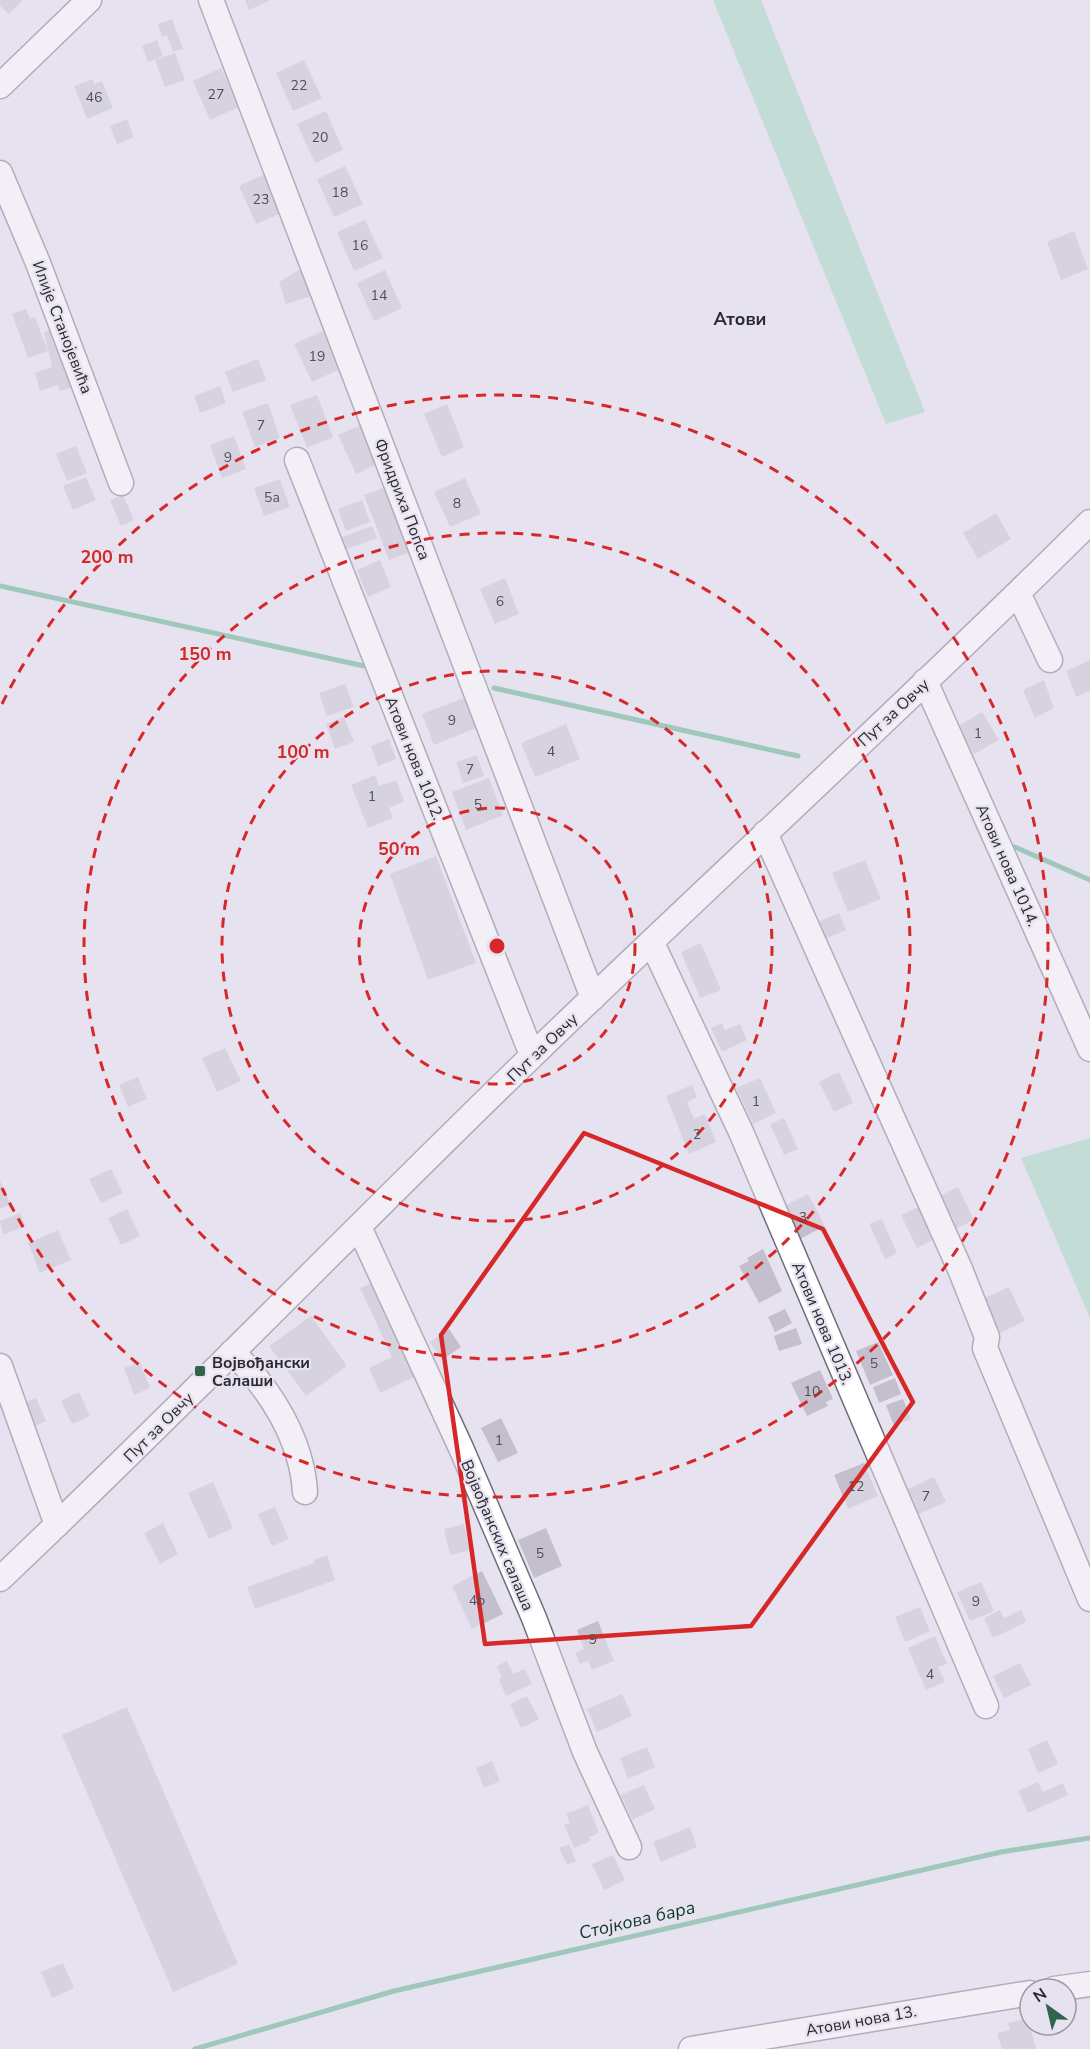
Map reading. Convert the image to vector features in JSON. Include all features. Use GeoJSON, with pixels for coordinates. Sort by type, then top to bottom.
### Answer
{"type":"FeatureCollection","features":[{"type":"Feature","properties":{"kind":"street"},"geometry":{"type":"LineString","coordinates":[[0,86],[89,0]]}},
{"type":"Feature","properties":{"kind":"street","name":"Фридриха Попса"},"geometry":{"type":"LineString","coordinates":[[211,0],[593,998]]}},
{"type":"Feature","properties":{"kind":"street","name":"Илије Станојевића"},"geometry":{"type":"LineString","coordinates":[[0,173],[46,283],[121,483]]}},
{"type":"Feature","properties":{"kind":"street","name":"Атови нова 1012."},"geometry":{"type":"LineString","coordinates":[[297,460],[532,1055]]}},
{"type":"Feature","properties":{"kind":"street","name":"Пут за Овчу"},"geometry":{"type":"LineString","coordinates":[[0,1579],[532,1055],[652,943],[1090,522]]}},
{"type":"Feature","properties":{"kind":"street"},"geometry":{"type":"LineString","coordinates":[[1018,593],[1050,660]]}},
{"type":"Feature","properties":{"kind":"street","name":"Атови нова 1014."},"geometry":{"type":"LineString","coordinates":[[925,681],[1090,1049]]}},
{"type":"Feature","properties":{"kind":"street"},"geometry":{"type":"LineString","coordinates":[[765,833],[960,1269],[987,1338],[985,1348],[1090,1599]]}},
{"type":"Feature","properties":{"kind":"street","name":"Атови нова 1013."},"geometry":{"type":"LineString","coordinates":[[652,943],[741,1132],[986,1706]]}},
{"type":"Feature","properties":{"kind":"street","name":"Војвођанских салаша"},"geometry":{"type":"LineString","coordinates":[[359,1227],[461,1448],[534,1618],[585,1752],[629,1847]]}},
{"type":"Feature","properties":{"kind":"street"},"geometry":{"type":"LineString","coordinates":[[232,1352],[266,1389],[304,1471],[305,1492]]}},
{"type":"Feature","properties":{"kind":"street"},"geometry":{"type":"LineString","coordinates":[[0,1366],[57,1525]]}},
{"type":"Feature","properties":{"kind":"street","name":"Атови нова 13."},"geometry":{"type":"LineString","coordinates":[[691,2049],[1018,1995]]}},
{"type":"Feature","properties":{"kind":"highlighted area"},"geometry":{"type":"Polygon","coordinates":[[[584,1133],[823,1229],[913,1402],[751,1626],[485,1644],[441,1335],[584,1133]]]}},
{"type":"Feature","properties":{"kind":"green space"},"geometry":{"type":"Polygon","coordinates":[[[713,0],[761,0],[925,412],[886,424],[713,0]]]}},
{"type":"Feature","properties":{"kind":"green space"},"geometry":{"type":"Polygon","coordinates":[[[1090,1138],[1090,1318],[1021,1158],[1090,1138]]]}},
{"type":"Feature","properties":{"kind":"building"},"geometry":{"type":"Polygon","coordinates":[[[0,0],[23,0],[9,14],[0,6],[0,0]]]}},
{"type":"Feature","properties":{"kind":"building"},"geometry":{"type":"Polygon","coordinates":[[[245,0],[271,0],[249,10],[245,0]]]}},
{"type":"Feature","properties":{"kind":"building"},"geometry":{"type":"Polygon","coordinates":[[[172,19],[183,49],[173,52],[167,35],[162,37],[158,24],[172,19]]]}},
{"type":"Feature","properties":{"kind":"building"},"geometry":{"type":"Polygon","coordinates":[[[157,40],[163,56],[148,62],[142,46],[157,40]]]}},
{"type":"Feature","properties":{"kind":"building"},"geometry":{"type":"Polygon","coordinates":[[[175,53],[185,80],[165,87],[155,60],[175,53]]]}},
{"type":"Feature","properties":{"kind":"building"},"geometry":{"type":"Polygon","coordinates":[[[304,60],[322,98],[293,111],[276,73],[304,60]]]}},
{"type":"Feature","properties":{"kind":"building"},"geometry":{"type":"Polygon","coordinates":[[[221,68],[239,107],[210,120],[193,81],[221,68]]]}},
{"type":"Feature","properties":{"kind":"building"},"geometry":{"type":"Polygon","coordinates":[[[93,79],[94,84],[102,81],[113,108],[87,119],[74,86],[93,79]]]}},
{"type":"Feature","properties":{"kind":"building"},"geometry":{"type":"Polygon","coordinates":[[[326,111],[343,150],[315,163],[297,124],[326,111]]]}},
{"type":"Feature","properties":{"kind":"building"},"geometry":{"type":"Polygon","coordinates":[[[127,119],[134,137],[117,144],[110,126],[127,119]]]}},
{"type":"Feature","properties":{"kind":"building"},"geometry":{"type":"Polygon","coordinates":[[[345,166],[363,204],[334,217],[317,179],[345,166]]]}},
{"type":"Feature","properties":{"kind":"building"},"geometry":{"type":"Polygon","coordinates":[[[267,173],[284,212],[256,224],[239,186],[267,173]]]}},
{"type":"Feature","properties":{"kind":"building"},"geometry":{"type":"Polygon","coordinates":[[[365,220],[383,258],[354,271],[337,232],[365,220]]]}},
{"type":"Feature","properties":{"kind":"building"},"geometry":{"type":"Polygon","coordinates":[[[1074,231],[1088,269],[1061,280],[1047,242],[1074,231]]]}},
{"type":"Feature","properties":{"kind":"building"},"geometry":{"type":"Polygon","coordinates":[[[302,268],[311,296],[286,304],[279,282],[302,268]]]}},
{"type":"Feature","properties":{"kind":"building"},"geometry":{"type":"Polygon","coordinates":[[[385,270],[402,308],[374,321],[357,283],[385,270]]]}},
{"type":"Feature","properties":{"kind":"building"},"geometry":{"type":"Polygon","coordinates":[[[26,309],[30,319],[35,317],[48,351],[28,358],[12,314],[26,309]]]}},
{"type":"Feature","properties":{"kind":"building"},"geometry":{"type":"Polygon","coordinates":[[[58,328],[77,386],[60,391],[58,385],[40,391],[35,373],[52,367],[44,332],[58,328]]]}},
{"type":"Feature","properties":{"kind":"building"},"geometry":{"type":"Polygon","coordinates":[[[323,331],[340,369],[312,382],[294,344],[323,331]]]}},
{"type":"Feature","properties":{"kind":"building"},"geometry":{"type":"Polygon","coordinates":[[[258,359],[266,380],[233,392],[225,372],[258,359]]]}},
{"type":"Feature","properties":{"kind":"building"},"geometry":{"type":"Polygon","coordinates":[[[220,386],[226,403],[200,413],[194,396],[220,386]]]}},
{"type":"Feature","properties":{"kind":"building"},"geometry":{"type":"Polygon","coordinates":[[[317,395],[333,437],[307,448],[290,405],[317,395]]]}},
{"type":"Feature","properties":{"kind":"building"},"geometry":{"type":"Polygon","coordinates":[[[268,403],[280,438],[255,447],[242,412],[268,403]]]}},
{"type":"Feature","properties":{"kind":"building"},"geometry":{"type":"Polygon","coordinates":[[[447,404],[464,447],[442,457],[424,414],[447,404]]]}},
{"type":"Feature","properties":{"kind":"building"},"geometry":{"type":"Polygon","coordinates":[[[367,422],[384,461],[356,474],[338,435],[367,422]]]}},
{"type":"Feature","properties":{"kind":"building"},"geometry":{"type":"Polygon","coordinates":[[[234,436],[246,469],[222,478],[210,445],[234,436]]]}},
{"type":"Feature","properties":{"kind":"building"},"geometry":{"type":"Polygon","coordinates":[[[76,446],[87,473],[67,481],[56,454],[76,446]]]}},
{"type":"Feature","properties":{"kind":"building"},"geometry":{"type":"Polygon","coordinates":[[[86,477],[96,500],[73,510],[63,486],[86,477]]]}},
{"type":"Feature","properties":{"kind":"building"},"geometry":{"type":"Polygon","coordinates":[[[465,478],[481,514],[450,527],[434,492],[465,478]]]}},
{"type":"Feature","properties":{"kind":"building"},"geometry":{"type":"Polygon","coordinates":[[[280,479],[290,507],[264,516],[254,488],[280,479]]]}},
{"type":"Feature","properties":{"kind":"building"},"geometry":{"type":"Polygon","coordinates":[[[388,486],[413,551],[389,560],[364,495],[388,486]]]}},
{"type":"Feature","properties":{"kind":"building"},"geometry":{"type":"Polygon","coordinates":[[[123,495],[134,520],[121,526],[110,500],[123,495]]]}},
{"type":"Feature","properties":{"kind":"building"},"geometry":{"type":"Polygon","coordinates":[[[362,500],[370,522],[346,531],[338,509],[362,500]]]}},
{"type":"Feature","properties":{"kind":"building"},"geometry":{"type":"Polygon","coordinates":[[[996,513],[1011,539],[978,559],[963,533],[996,513]]]}},
{"type":"Feature","properties":{"kind":"building"},"geometry":{"type":"Polygon","coordinates":[[[372,526],[377,538],[344,550],[339,538],[372,526]]]}},
{"type":"Feature","properties":{"kind":"building"},"geometry":{"type":"Polygon","coordinates":[[[380,560],[391,587],[368,597],[357,570],[380,560]]]}},
{"type":"Feature","properties":{"kind":"building"},"geometry":{"type":"Polygon","coordinates":[[[505,578],[519,614],[495,624],[480,589],[505,578]]]}},
{"type":"Feature","properties":{"kind":"building"},"geometry":{"type":"Polygon","coordinates":[[[1090,660],[1090,691],[1076,697],[1066,671],[1090,660]]]}},
{"type":"Feature","properties":{"kind":"building"},"geometry":{"type":"Polygon","coordinates":[[[1044,680],[1054,708],[1035,718],[1023,690],[1044,680]]]}},
{"type":"Feature","properties":{"kind":"building"},"geometry":{"type":"Polygon","coordinates":[[[345,684],[354,707],[327,716],[319,693],[345,684]]]}},
{"type":"Feature","properties":{"kind":"building"},"geometry":{"type":"Polygon","coordinates":[[[469,696],[481,726],[434,745],[422,714],[469,696]]]}},
{"type":"Feature","properties":{"kind":"building"},"geometry":{"type":"Polygon","coordinates":[[[982,712],[999,740],[974,754],[958,726],[982,712]]]}},
{"type":"Feature","properties":{"kind":"building"},"geometry":{"type":"Polygon","coordinates":[[[344,717],[354,742],[335,749],[326,724],[344,717]]]}},
{"type":"Feature","properties":{"kind":"building"},"geometry":{"type":"Polygon","coordinates":[[[566,724],[580,759],[535,777],[521,743],[566,724]]]}},
{"type":"Feature","properties":{"kind":"building"},"geometry":{"type":"Polygon","coordinates":[[[389,739],[396,759],[378,766],[371,746],[389,739]]]}},
{"type":"Feature","properties":{"kind":"building"},"geometry":{"type":"Polygon","coordinates":[[[477,755],[484,776],[463,783],[456,762],[477,755]]]}},
{"type":"Feature","properties":{"kind":"building"},"geometry":{"type":"Polygon","coordinates":[[[375,775],[379,786],[396,780],[404,801],[389,808],[393,818],[368,828],[351,785],[375,775]]]}},
{"type":"Feature","properties":{"kind":"building"},"geometry":{"type":"Polygon","coordinates":[[[489,778],[503,815],[466,830],[452,792],[489,778]]]}},
{"type":"Feature","properties":{"kind":"building"},"geometry":{"type":"Polygon","coordinates":[[[436,856],[476,963],[428,980],[390,874],[436,856]]]}},
{"type":"Feature","properties":{"kind":"building"},"geometry":{"type":"Polygon","coordinates":[[[865,860],[881,899],[848,912],[832,873],[865,860]]]}},
{"type":"Feature","properties":{"kind":"building"},"geometry":{"type":"Polygon","coordinates":[[[839,913],[846,930],[820,941],[813,924],[839,913]]]}},
{"type":"Feature","properties":{"kind":"building"},"geometry":{"type":"Polygon","coordinates":[[[701,943],[721,990],[700,998],[681,952],[701,943]]]}},
{"type":"Feature","properties":{"kind":"building"},"geometry":{"type":"Polygon","coordinates":[[[722,1023],[725,1030],[740,1024],[747,1040],[722,1052],[711,1028],[722,1023]]]}},
{"type":"Feature","properties":{"kind":"building"},"geometry":{"type":"Polygon","coordinates":[[[225,1048],[241,1081],[217,1092],[202,1058],[225,1048]]]}},
{"type":"Feature","properties":{"kind":"building"},"geometry":{"type":"Polygon","coordinates":[[[839,1072],[853,1103],[834,1112],[819,1082],[839,1072]]]}},
{"type":"Feature","properties":{"kind":"building"},"geometry":{"type":"Polygon","coordinates":[[[138,1077],[147,1099],[128,1107],[119,1085],[138,1077]]]}},
{"type":"Feature","properties":{"kind":"building"},"geometry":{"type":"Polygon","coordinates":[[[760,1078],[776,1113],[753,1124],[736,1088],[760,1078]]]}},
{"type":"Feature","properties":{"kind":"building"},"geometry":{"type":"Polygon","coordinates":[[[692,1085],[697,1097],[687,1102],[694,1119],[705,1114],[716,1142],[689,1154],[666,1096],[692,1085]]]}},
{"type":"Feature","properties":{"kind":"building"},"geometry":{"type":"Polygon","coordinates":[[[784,1118],[798,1149],[784,1155],[770,1124],[784,1118]]]}},
{"type":"Feature","properties":{"kind":"building"},"geometry":{"type":"Polygon","coordinates":[[[111,1169],[123,1193],[101,1203],[89,1179],[111,1169]]]}},
{"type":"Feature","properties":{"kind":"building"},"geometry":{"type":"Polygon","coordinates":[[[0,1181],[11,1204],[0,1209],[0,1181]]]}},
{"type":"Feature","properties":{"kind":"building"},"geometry":{"type":"Polygon","coordinates":[[[958,1187],[974,1220],[953,1230],[937,1197],[958,1187]]]}},
{"type":"Feature","properties":{"kind":"building"},"geometry":{"type":"Polygon","coordinates":[[[808,1194],[825,1226],[798,1240],[781,1208],[808,1194]]]}},
{"type":"Feature","properties":{"kind":"building"},"geometry":{"type":"Polygon","coordinates":[[[922,1205],[937,1238],[917,1248],[901,1215],[922,1205]]]}},
{"type":"Feature","properties":{"kind":"building"},"geometry":{"type":"Polygon","coordinates":[[[127,1209],[140,1236],[121,1245],[108,1218],[127,1209]]]}},
{"type":"Feature","properties":{"kind":"building"},"geometry":{"type":"Polygon","coordinates":[[[20,1213],[25,1226],[3,1235],[0,1221],[20,1213]]]}},
{"type":"Feature","properties":{"kind":"building"},"geometry":{"type":"Polygon","coordinates":[[[882,1219],[897,1253],[885,1259],[869,1224],[882,1219]]]}},
{"type":"Feature","properties":{"kind":"building"},"geometry":{"type":"Polygon","coordinates":[[[58,1230],[71,1260],[40,1273],[28,1243],[58,1230]]]}},
{"type":"Feature","properties":{"kind":"building"},"geometry":{"type":"Polygon","coordinates":[[[763,1249],[782,1291],[759,1303],[739,1266],[749,1261],[747,1258],[763,1249]]]}},
{"type":"Feature","properties":{"kind":"building"},"geometry":{"type":"Polygon","coordinates":[[[378,1280],[421,1374],[380,1393],[369,1368],[392,1357],[360,1288],[378,1280]]]}},
{"type":"Feature","properties":{"kind":"building"},"geometry":{"type":"Polygon","coordinates":[[[1009,1287],[1025,1321],[996,1335],[980,1300],[1009,1287]]]}},
{"type":"Feature","properties":{"kind":"building"},"geometry":{"type":"Polygon","coordinates":[[[785,1309],[792,1323],[775,1332],[768,1317],[785,1309]]]}},
{"type":"Feature","properties":{"kind":"building"},"geometry":{"type":"Polygon","coordinates":[[[311,1316],[347,1366],[306,1396],[269,1346],[311,1316]]]}},
{"type":"Feature","properties":{"kind":"building"},"geometry":{"type":"Polygon","coordinates":[[[796,1328],[802,1344],[779,1351],[774,1336],[796,1328]]]}},
{"type":"Feature","properties":{"kind":"building"},"geometry":{"type":"Polygon","coordinates":[[[449,1329],[461,1347],[442,1360],[430,1342],[449,1329]]]}},
{"type":"Feature","properties":{"kind":"building"},"geometry":{"type":"Polygon","coordinates":[[[878,1342],[893,1375],[870,1385],[856,1351],[878,1342]]]}},
{"type":"Feature","properties":{"kind":"building"},"geometry":{"type":"Polygon","coordinates":[[[140,1362],[150,1388],[134,1395],[124,1368],[140,1362]]]}},
{"type":"Feature","properties":{"kind":"building"},"geometry":{"type":"Polygon","coordinates":[[[820,1370],[833,1399],[826,1402],[828,1406],[807,1416],[791,1383],[820,1370]]]}},
{"type":"Feature","properties":{"kind":"building"},"geometry":{"type":"Polygon","coordinates":[[[895,1378],[901,1394],[879,1403],[873,1387],[895,1378]]]}},
{"type":"Feature","properties":{"kind":"building"},"geometry":{"type":"Polygon","coordinates":[[[79,1392],[90,1416],[72,1424],[61,1401],[79,1392]]]}},
{"type":"Feature","properties":{"kind":"building"},"geometry":{"type":"Polygon","coordinates":[[[36,1398],[46,1421],[35,1426],[25,1402],[36,1398]]]}},
{"type":"Feature","properties":{"kind":"building"},"geometry":{"type":"Polygon","coordinates":[[[903,1399],[911,1419],[894,1426],[886,1405],[903,1399]]]}},
{"type":"Feature","properties":{"kind":"building"},"geometry":{"type":"Polygon","coordinates":[[[501,1418],[518,1453],[498,1462],[481,1428],[501,1418]]]}},
{"type":"Feature","properties":{"kind":"building"},"geometry":{"type":"Polygon","coordinates":[[[864,1463],[878,1496],[848,1509],[834,1475],[864,1463]]]}},
{"type":"Feature","properties":{"kind":"building"},"geometry":{"type":"Polygon","coordinates":[[[934,1477],[946,1502],[917,1515],[906,1490],[934,1477]]]}},
{"type":"Feature","properties":{"kind":"building"},"geometry":{"type":"Polygon","coordinates":[[[213,1482],[233,1528],[209,1539],[188,1493],[213,1482]]]}},
{"type":"Feature","properties":{"kind":"building"},"geometry":{"type":"Polygon","coordinates":[[[275,1507],[289,1539],[272,1546],[258,1514],[275,1507]]]}},
{"type":"Feature","properties":{"kind":"building"},"geometry":{"type":"Polygon","coordinates":[[[163,1523],[178,1554],[160,1564],[144,1533],[163,1523]]]}},
{"type":"Feature","properties":{"kind":"building"},"geometry":{"type":"Polygon","coordinates":[[[464,1524],[470,1550],[450,1555],[444,1529],[464,1524]]]}},
{"type":"Feature","properties":{"kind":"building"},"geometry":{"type":"Polygon","coordinates":[[[546,1528],[562,1566],[534,1578],[518,1540],[546,1528]]]}},
{"type":"Feature","properties":{"kind":"building"},"geometry":{"type":"Polygon","coordinates":[[[327,1555],[335,1580],[255,1609],[247,1587],[314,1563],[314,1560],[327,1555]]]}},
{"type":"Feature","properties":{"kind":"building"},"geometry":{"type":"Polygon","coordinates":[[[482,1571],[503,1614],[472,1629],[452,1586],[482,1571]]]}},
{"type":"Feature","properties":{"kind":"building"},"geometry":{"type":"Polygon","coordinates":[[[981,1582],[994,1611],[970,1621],[957,1592],[981,1582]]]}},
{"type":"Feature","properties":{"kind":"building"},"geometry":{"type":"Polygon","coordinates":[[[920,1607],[930,1631],[905,1642],[895,1617],[920,1607]]]}},
{"type":"Feature","properties":{"kind":"building"},"geometry":{"type":"Polygon","coordinates":[[[1000,1610],[1004,1618],[1021,1610],[1026,1622],[993,1638],[984,1618],[1000,1610]]]}},
{"type":"Feature","properties":{"kind":"building"},"geometry":{"type":"Polygon","coordinates":[[[598,1621],[614,1661],[592,1670],[588,1661],[580,1664],[575,1653],[584,1649],[577,1630],[598,1621]]]}},
{"type":"Feature","properties":{"kind":"building"},"geometry":{"type":"Polygon","coordinates":[[[935,1636],[947,1664],[938,1667],[945,1682],[926,1690],[908,1648],[935,1636]]]}},
{"type":"Feature","properties":{"kind":"building"},"geometry":{"type":"Polygon","coordinates":[[[507,1661],[513,1674],[525,1669],[532,1684],[506,1696],[499,1680],[502,1678],[497,1666],[507,1661]]]}},
{"type":"Feature","properties":{"kind":"building"},"geometry":{"type":"Polygon","coordinates":[[[1020,1663],[1031,1685],[1004,1698],[993,1676],[1020,1663]]]}},
{"type":"Feature","properties":{"kind":"building"},"geometry":{"type":"Polygon","coordinates":[[[622,1694],[632,1716],[597,1732],[587,1709],[622,1694]]]}},
{"type":"Feature","properties":{"kind":"building"},"geometry":{"type":"Polygon","coordinates":[[[527,1696],[539,1719],[521,1728],[510,1704],[527,1696]]]}},
{"type":"Feature","properties":{"kind":"building"},"geometry":{"type":"Polygon","coordinates":[[[127,1707],[238,1964],[173,1992],[62,1735],[127,1707]]]}},
{"type":"Feature","properties":{"kind":"building"},"geometry":{"type":"Polygon","coordinates":[[[1047,1740],[1058,1764],[1038,1773],[1028,1749],[1047,1740]]]}},
{"type":"Feature","properties":{"kind":"building"},"geometry":{"type":"Polygon","coordinates":[[[647,1747],[655,1767],[628,1779],[620,1758],[647,1747]]]}},
{"type":"Feature","properties":{"kind":"building"},"geometry":{"type":"Polygon","coordinates":[[[492,1761],[500,1781],[484,1788],[476,1768],[492,1761]]]}},
{"type":"Feature","properties":{"kind":"building"},"geometry":{"type":"Polygon","coordinates":[[[1038,1782],[1043,1792],[1063,1783],[1068,1795],[1028,1813],[1018,1791],[1038,1782]]]}},
{"type":"Feature","properties":{"kind":"building"},"geometry":{"type":"Polygon","coordinates":[[[644,1785],[655,1809],[632,1820],[621,1795],[644,1785]]]}},
{"type":"Feature","properties":{"kind":"building"},"geometry":{"type":"Polygon","coordinates":[[[588,1805],[599,1833],[589,1837],[591,1841],[574,1848],[564,1825],[570,1823],[566,1814],[588,1805]]]}},
{"type":"Feature","properties":{"kind":"building"},"geometry":{"type":"Polygon","coordinates":[[[690,1827],[697,1847],[661,1862],[653,1842],[690,1827]]]}},
{"type":"Feature","properties":{"kind":"building"},"geometry":{"type":"Polygon","coordinates":[[[569,1844],[576,1861],[567,1865],[559,1848],[569,1844]]]}},
{"type":"Feature","properties":{"kind":"building"},"geometry":{"type":"Polygon","coordinates":[[[613,1855],[625,1880],[604,1890],[592,1864],[613,1855]]]}},
{"type":"Feature","properties":{"kind":"building"},"geometry":{"type":"Polygon","coordinates":[[[63,1963],[74,1988],[52,1998],[41,1972],[63,1963]]]}},
{"type":"Feature","properties":{"kind":"building"},"geometry":{"type":"Polygon","coordinates":[[[1018,2020],[1018,2037],[1033,2037],[1036,2049],[1002,2049],[997,2033],[1010,2030],[1008,2023],[1018,2020]]]}},
{"type":"Feature","properties":{"kind":"waterway"},"geometry":{"type":"LineString","coordinates":[[0,586],[364,666]]}},
{"type":"Feature","properties":{"kind":"waterway"},"geometry":{"type":"LineString","coordinates":[[494,688],[798,756]]}},
{"type":"Feature","properties":{"kind":"waterway"},"geometry":{"type":"LineString","coordinates":[[1015,847],[1090,880]]}},
{"type":"Feature","properties":{"kind":"waterway","name":"Стојкова бара"},"geometry":{"type":"LineString","coordinates":[[195,2049],[394,1991],[1001,1852],[1090,1838]]}},
{"type":"Feature","properties":{"kind":"place","name":"Војвођански Салаши"},"geometry":{"type":"Point","coordinates":[200,1371]}},
{"type":"Feature","properties":{"kind":"district","name":"Атови"},"geometry":{"type":"Point","coordinates":[740,319]}}]}
